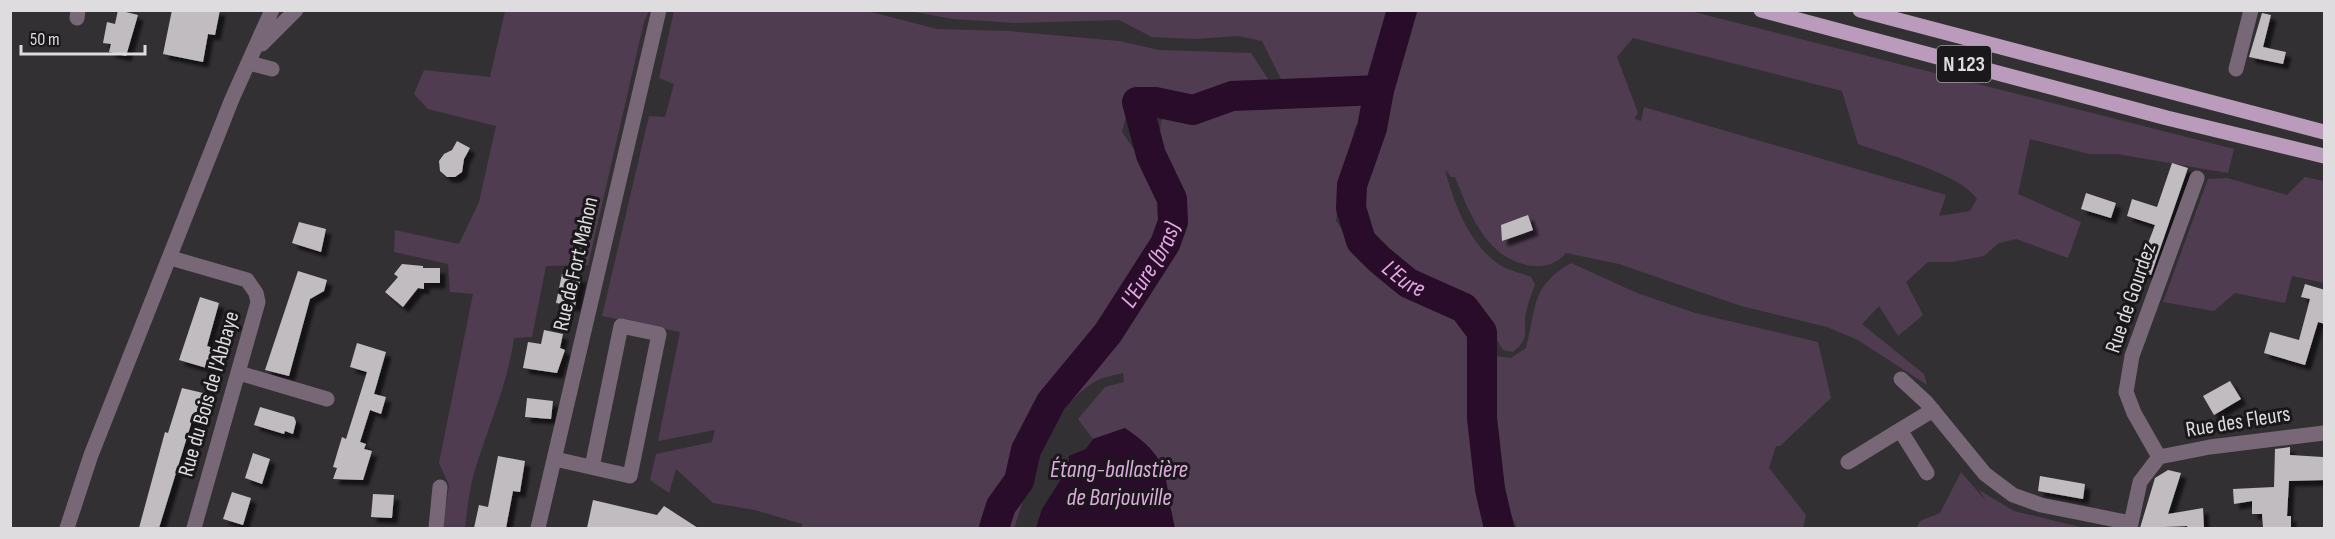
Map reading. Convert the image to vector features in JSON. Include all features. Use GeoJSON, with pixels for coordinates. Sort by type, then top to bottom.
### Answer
{"type":"FeatureCollection","features":[{"type":"Feature","properties":{"kind":"main road","name":"N 123"},"geometry":{"type":"LineString","coordinates":[[1761,10],[2167,118],[2325,156]]}},
{"type":"Feature","properties":{"kind":"main road","name":"N 123"},"geometry":{"type":"LineString","coordinates":[[1860,10],[2173,94],[2325,132]]}},
{"type":"Feature","properties":{"kind":"street"},"geometry":{"type":"LineString","coordinates":[[68,528],[91,454],[272,10]]}},
{"type":"Feature","properties":{"kind":"street"},"geometry":{"type":"LineString","coordinates":[[251,58],[296,10]]}},
{"type":"Feature","properties":{"kind":"street","name":"Rue de Fort Mahon"},"geometry":{"type":"LineString","coordinates":[[538,528],[659,10]]}},
{"type":"Feature","properties":{"kind":"street"},"geometry":{"type":"LineString","coordinates":[[2236,69],[2252,10]]}},
{"type":"Feature","properties":{"kind":"street"},"geometry":{"type":"LineString","coordinates":[[251,58],[272,69]]}},
{"type":"Feature","properties":{"kind":"street","name":"Rue de Gourdez"},"geometry":{"type":"LineString","coordinates":[[2159,458],[2134,413],[2126,392],[2132,356],[2197,178]]}},
{"type":"Feature","properties":{"kind":"street","name":"Rue du Bois de l'Abbaye"},"geometry":{"type":"LineString","coordinates":[[171,258],[247,280],[256,293],[258,302],[194,528]]}},
{"type":"Feature","properties":{"kind":"street"},"geometry":{"type":"LineString","coordinates":[[555,459],[630,476],[659,334],[621,326],[592,467]]}},
{"type":"Feature","properties":{"kind":"street"},"geometry":{"type":"LineString","coordinates":[[239,373],[327,399]]}},
{"type":"Feature","properties":{"kind":"street"},"geometry":{"type":"LineString","coordinates":[[1901,379],[1933,410],[1985,474],[2013,495],[2041,505],[2130,526],[2140,482],[2159,458]]}},
{"type":"Feature","properties":{"kind":"street"},"geometry":{"type":"LineString","coordinates":[[1848,462],[1933,410]]}},
{"type":"Feature","properties":{"kind":"street"},"geometry":{"type":"LineString","coordinates":[[1900,430],[1927,473]]}},
{"type":"Feature","properties":{"kind":"street","name":"Rue des Fleurs"},"geometry":{"type":"LineString","coordinates":[[2159,458],[2210,447],[2325,433]]}},
{"type":"Feature","properties":{"kind":"street"},"geometry":{"type":"LineString","coordinates":[[436,528],[440,486]]}},
{"type":"Feature","properties":{"kind":"shaded area"},"geometry":{"type":"Polygon","coordinates":[[[505,11],[649,11],[644,22],[588,265],[546,266],[532,337],[514,338],[502,390],[474,473],[465,528],[443,528],[449,485],[439,463],[473,294],[450,292],[448,264],[394,252],[395,230],[459,244],[479,202],[496,126],[428,109],[414,94],[424,70],[490,77],[505,11]]]}},
{"type":"Feature","properties":{"kind":"shaded area"},"geometry":{"type":"Polygon","coordinates":[[[674,11],[867,11],[937,29],[1009,31],[1119,41],[1159,50],[1251,53],[1268,79],[1281,79],[1262,41],[1238,36],[1195,39],[1152,37],[1119,20],[1016,23],[953,19],[909,11],[1387,11],[1368,104],[1355,128],[1342,177],[1336,221],[1364,260],[1394,286],[1417,293],[1458,313],[1472,332],[1477,452],[1495,528],[1175,528],[1172,513],[1125,428],[1093,439],[1078,419],[1105,387],[1124,382],[1123,373],[1096,381],[1066,408],[1043,447],[1014,528],[802,528],[802,524],[755,510],[713,503],[676,469],[669,493],[650,480],[656,454],[712,442],[715,430],[658,441],[680,332],[602,316],[649,116],[665,117],[674,84],[659,78],[674,11]],[[1134,86],[1122,132],[1160,187],[1185,237],[1158,151],[1161,121],[1175,107],[1134,86]]]}},
{"type":"Feature","properties":{"kind":"shaded area"},"geometry":{"type":"Polygon","coordinates":[[[1408,11],[1690,11],[2234,149],[2228,173],[2117,154],[2089,154],[2030,139],[2018,194],[2081,222],[2068,258],[2016,239],[1999,243],[1984,256],[1952,262],[1928,262],[1906,282],[1923,315],[1898,336],[1879,306],[1862,324],[1924,374],[1927,385],[1858,340],[1827,327],[1741,306],[1619,264],[1566,253],[1555,262],[1543,266],[1517,262],[1492,246],[1474,221],[1455,177],[1451,177],[1445,169],[1458,209],[1480,247],[1500,265],[1531,277],[1535,284],[1526,312],[1524,338],[1513,352],[1503,350],[1483,316],[1459,291],[1395,268],[1375,244],[1358,213],[1362,183],[1378,148],[1381,133],[1377,118],[1393,56],[1408,11]],[[1633,38],[1617,57],[1638,113],[1634,119],[1641,121],[1644,107],[1946,195],[1939,216],[1970,211],[1977,199],[1956,181],[1923,166],[1858,144],[1842,91],[1633,38]]]}},
{"type":"Feature","properties":{"kind":"shaded area"},"geometry":{"type":"Polygon","coordinates":[[[2305,177],[2324,181],[2324,283],[2292,276],[2285,303],[2235,293],[2214,311],[2163,302],[2208,179],[2227,178],[2287,195],[2305,177]]]}},
{"type":"Feature","properties":{"kind":"shaded area"},"geometry":{"type":"Polygon","coordinates":[[[1571,263],[1637,293],[1695,313],[1818,342],[1831,398],[1780,446],[1776,446],[1769,468],[1806,515],[1803,528],[1517,528],[1492,471],[1487,420],[1487,355],[1511,358],[1526,348],[1537,299],[1548,281],[1571,263]]]}},
{"type":"Feature","properties":{"kind":"shaded area"},"geometry":{"type":"Polygon","coordinates":[[[1961,472],[1986,501],[1979,490],[2014,511],[2084,528],[1916,528],[1920,521],[1940,513],[1961,472]]]}},
{"type":"Feature","properties":{"kind":"water","name":"Étang-ballastière de Barjouville"},"geometry":{"type":"Polygon","coordinates":[[[1125,428],[1152,451],[1164,471],[1175,528],[1036,528],[1042,509],[1068,468],[1069,456],[1086,449],[1093,439],[1125,428]]]}},
{"type":"Feature","properties":{"kind":"building"},"geometry":{"type":"Polygon","coordinates":[[[118,10],[138,15],[126,56],[109,52],[111,44],[103,43],[107,22],[115,24],[118,10]]]}},
{"type":"Feature","properties":{"kind":"building"},"geometry":{"type":"Polygon","coordinates":[[[172,10],[220,10],[215,35],[208,34],[203,62],[163,54],[172,10]]]}},
{"type":"Feature","properties":{"kind":"building"},"geometry":{"type":"Polygon","coordinates":[[[2262,13],[2271,15],[2263,47],[2286,52],[2283,64],[2249,57],[2262,13]]]}},
{"type":"Feature","properties":{"kind":"building"},"geometry":{"type":"Polygon","coordinates":[[[457,141],[470,148],[464,159],[462,172],[455,177],[447,177],[440,171],[439,161],[444,154],[452,150],[457,141]]]}},
{"type":"Feature","properties":{"kind":"building"},"geometry":{"type":"Polygon","coordinates":[[[2172,163],[2188,168],[2151,275],[2138,270],[2155,225],[2127,216],[2132,199],[2157,207],[2172,163]]]}},
{"type":"Feature","properties":{"kind":"building"},"geometry":{"type":"Polygon","coordinates":[[[2086,193],[2116,203],[2111,218],[2081,209],[2086,193]]]}},
{"type":"Feature","properties":{"kind":"building"},"geometry":{"type":"Polygon","coordinates":[[[1528,215],[1533,230],[1502,241],[1501,225],[1528,215]]]}},
{"type":"Feature","properties":{"kind":"building"},"geometry":{"type":"Polygon","coordinates":[[[299,222],[326,229],[321,252],[292,243],[299,222]]]}},
{"type":"Feature","properties":{"kind":"building"},"geometry":{"type":"Polygon","coordinates":[[[402,264],[440,268],[440,283],[424,283],[424,289],[418,288],[403,307],[385,292],[398,277],[394,274],[402,264]]]}},
{"type":"Feature","properties":{"kind":"building"},"geometry":{"type":"Polygon","coordinates":[[[298,271],[327,280],[324,291],[310,299],[289,376],[265,370],[298,271]]]}},
{"type":"Feature","properties":{"kind":"building"},"geometry":{"type":"Polygon","coordinates":[[[562,274],[581,277],[575,306],[556,303],[562,274]]]}},
{"type":"Feature","properties":{"kind":"building"},"geometry":{"type":"Polygon","coordinates":[[[2305,284],[2325,290],[2325,324],[2318,322],[2305,365],[2264,353],[2270,332],[2299,340],[2310,299],[2301,297],[2305,284]]]}},
{"type":"Feature","properties":{"kind":"building"},"geometry":{"type":"Polygon","coordinates":[[[200,297],[219,303],[207,346],[216,349],[210,369],[179,360],[200,297]]]}},
{"type":"Feature","properties":{"kind":"building"},"geometry":{"type":"Polygon","coordinates":[[[544,330],[563,334],[560,348],[565,350],[557,373],[523,368],[528,342],[541,344],[544,330]]]}},
{"type":"Feature","properties":{"kind":"building"},"geometry":{"type":"Polygon","coordinates":[[[357,343],[386,352],[374,394],[386,397],[381,414],[370,410],[360,442],[366,444],[364,449],[372,451],[363,480],[333,479],[337,468],[333,467],[342,437],[346,439],[367,372],[350,367],[357,343]]]}},
{"type":"Feature","properties":{"kind":"building"},"geometry":{"type":"Polygon","coordinates":[[[2230,381],[2241,399],[2214,415],[2203,396],[2230,381]]]}},
{"type":"Feature","properties":{"kind":"building"},"geometry":{"type":"Polygon","coordinates":[[[182,388],[203,393],[159,528],[139,528],[165,432],[168,433],[182,388]]]}},
{"type":"Feature","properties":{"kind":"building"},"geometry":{"type":"Polygon","coordinates":[[[527,398],[553,401],[551,419],[525,417],[527,398]]]}},
{"type":"Feature","properties":{"kind":"building"},"geometry":{"type":"Polygon","coordinates":[[[260,407],[294,417],[296,422],[293,434],[285,431],[284,434],[254,425],[260,407]]]}},
{"type":"Feature","properties":{"kind":"building"},"geometry":{"type":"Polygon","coordinates":[[[2290,447],[2290,455],[2323,457],[2325,480],[2289,481],[2287,516],[2291,516],[2291,528],[2263,528],[2262,514],[2252,514],[2252,501],[2234,504],[2233,489],[2274,487],[2275,449],[2290,447]]]}},
{"type":"Feature","properties":{"kind":"building"},"geometry":{"type":"Polygon","coordinates":[[[253,453],[270,459],[262,484],[245,478],[253,453]]]}},
{"type":"Feature","properties":{"kind":"building"},"geometry":{"type":"Polygon","coordinates":[[[498,456],[525,461],[520,492],[513,491],[506,528],[474,528],[479,505],[488,507],[498,456]]]}},
{"type":"Feature","properties":{"kind":"building"},"geometry":{"type":"Polygon","coordinates":[[[2168,470],[2181,473],[2168,514],[2203,508],[2204,528],[2188,528],[2187,526],[2140,528],[2155,478],[2168,470]]]}},
{"type":"Feature","properties":{"kind":"building"},"geometry":{"type":"Polygon","coordinates":[[[2040,476],[2085,484],[2083,499],[2038,491],[2040,476]]]}},
{"type":"Feature","properties":{"kind":"building"},"geometry":{"type":"Polygon","coordinates":[[[232,492],[251,498],[243,525],[223,519],[232,492]]]}},
{"type":"Feature","properties":{"kind":"building"},"geometry":{"type":"Polygon","coordinates":[[[373,494],[394,495],[392,518],[371,517],[373,494]]]}},
{"type":"Feature","properties":{"kind":"building"},"geometry":{"type":"Polygon","coordinates":[[[593,500],[657,515],[664,506],[698,528],[587,528],[593,500]]]}},
{"type":"Feature","properties":{"kind":"waterway","name":"L'Eure"},"geometry":{"type":"LineString","coordinates":[[1402,10],[1379,90],[1372,128],[1352,185],[1351,208],[1361,241],[1380,260],[1408,283],[1464,308],[1482,332],[1482,418],[1490,489],[1499,528]]}},
{"type":"Feature","properties":{"kind":"waterway","name":"L'Eure (bras)"},"geometry":{"type":"LineString","coordinates":[[994,528],[1001,506],[1019,481],[1026,450],[1051,402],[1108,333],[1165,244],[1173,222],[1172,199],[1151,155],[1137,102],[1155,102],[1193,110],[1232,96],[1379,90]]}}]}
